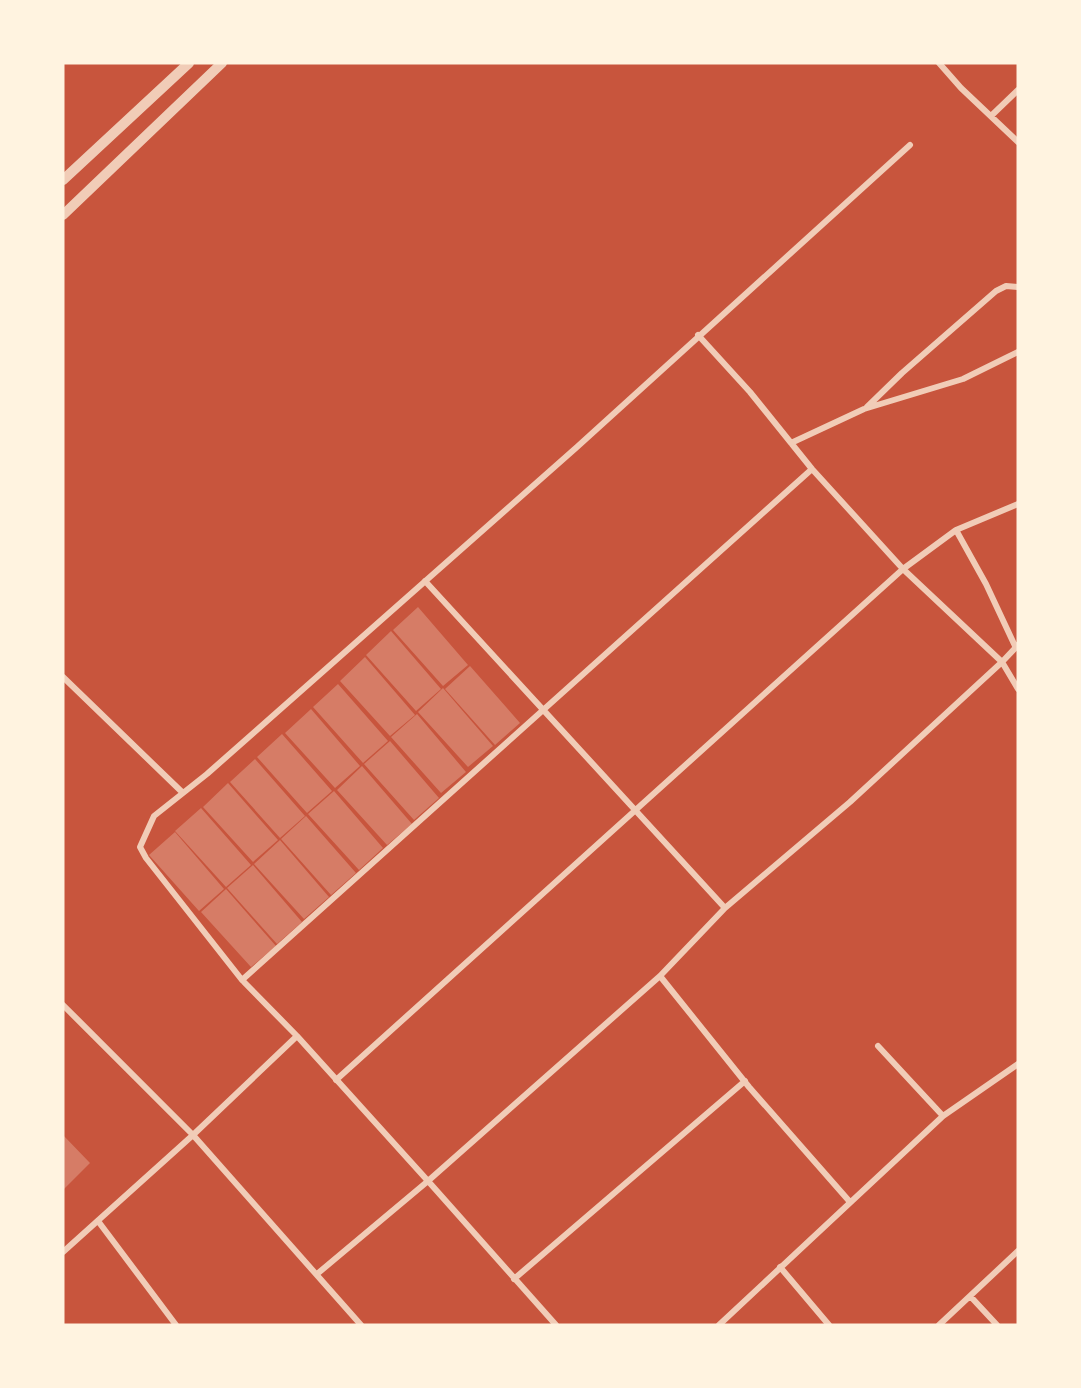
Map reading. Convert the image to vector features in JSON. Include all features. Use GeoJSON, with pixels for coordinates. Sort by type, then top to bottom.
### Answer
{"type":"FeatureCollection","features":[{"type":"Feature","properties":{"kind":"street"},"geometry":{"type":"LineString","coordinates":[[63,180],[189,63]]}},
{"type":"Feature","properties":{"kind":"street"},"geometry":{"type":"LineString","coordinates":[[63,215],[222,63]]}},
{"type":"Feature","properties":{"kind":"street"},"geometry":{"type":"LineString","coordinates":[[939,63],[961,88],[1018,142]]}},
{"type":"Feature","properties":{"kind":"street"},"geometry":{"type":"LineString","coordinates":[[991,116],[1018,90]]}},
{"type":"Feature","properties":{"kind":"street"},"geometry":{"type":"LineString","coordinates":[[556,1325],[297,1036],[242,980],[146,858],[140,847],[154,816],[207,774],[577,447],[910,145]]}},
{"type":"Feature","properties":{"kind":"street"},"geometry":{"type":"LineString","coordinates":[[864,409],[996,291],[1006,286],[1018,287]]}},
{"type":"Feature","properties":{"kind":"street"},"geometry":{"type":"LineString","coordinates":[[698,335],[750,392],[812,469],[903,569],[1002,662],[1018,689]]}},
{"type":"Feature","properties":{"kind":"street"},"geometry":{"type":"LineString","coordinates":[[791,443],[864,409],[963,379],[1018,352]]}},
{"type":"Feature","properties":{"kind":"street"},"geometry":{"type":"LineString","coordinates":[[242,980],[812,469]]}},
{"type":"Feature","properties":{"kind":"street"},"geometry":{"type":"LineString","coordinates":[[336,1080],[903,569],[956,530],[1018,504]]}},
{"type":"Feature","properties":{"kind":"street"},"geometry":{"type":"LineString","coordinates":[[317,1274],[428,1181],[660,976],[725,908],[850,802],[1002,662],[1017,645],[956,530]]}},
{"type":"Feature","properties":{"kind":"street"},"geometry":{"type":"LineString","coordinates":[[425,581],[725,908]]}},
{"type":"Feature","properties":{"kind":"street"},"geometry":{"type":"LineString","coordinates":[[63,677],[183,793]]}},
{"type":"Feature","properties":{"kind":"street"},"geometry":{"type":"LineString","coordinates":[[660,976],[745,1081],[850,1202]]}},
{"type":"Feature","properties":{"kind":"street"},"geometry":{"type":"LineString","coordinates":[[63,1005],[193,1135],[361,1325]]}},
{"type":"Feature","properties":{"kind":"street"},"geometry":{"type":"LineString","coordinates":[[63,1252],[193,1135],[297,1036]]}},
{"type":"Feature","properties":{"kind":"street"},"geometry":{"type":"LineString","coordinates":[[878,1046],[943,1116]]}},
{"type":"Feature","properties":{"kind":"street"},"geometry":{"type":"LineString","coordinates":[[719,1325],[943,1116],[1018,1064]]}},
{"type":"Feature","properties":{"kind":"street"},"geometry":{"type":"LineString","coordinates":[[514,1279],[745,1081]]}},
{"type":"Feature","properties":{"kind":"street"},"geometry":{"type":"LineString","coordinates":[[98,1221],[176,1325]]}},
{"type":"Feature","properties":{"kind":"street"},"geometry":{"type":"LineString","coordinates":[[939,1325],[1018,1251]]}},
{"type":"Feature","properties":{"kind":"street"},"geometry":{"type":"LineString","coordinates":[[780,1268],[829,1325]]}},
{"type":"Feature","properties":{"kind":"street"},"geometry":{"type":"LineString","coordinates":[[971,1297],[997,1325]]}},
{"type":"Feature","properties":{"kind":"building"},"geometry":{"type":"Polygon","coordinates":[[[418,607],[468,665],[443,686],[393,630],[418,607]]]}},
{"type":"Feature","properties":{"kind":"building"},"geometry":{"type":"Polygon","coordinates":[[[391,631],[441,689],[416,711],[366,655],[391,631]]]}},
{"type":"Feature","properties":{"kind":"building"},"geometry":{"type":"Polygon","coordinates":[[[365,657],[415,715],[390,736],[340,681],[365,657]]]}},
{"type":"Feature","properties":{"kind":"building"},"geometry":{"type":"Polygon","coordinates":[[[470,666],[520,723],[495,745],[445,689],[470,666]]]}},
{"type":"Feature","properties":{"kind":"building"},"geometry":{"type":"Polygon","coordinates":[[[338,684],[388,741],[363,763],[313,707],[338,684]]]}},
{"type":"Feature","properties":{"kind":"building"},"geometry":{"type":"Polygon","coordinates":[[[443,688],[493,746],[468,767],[418,712],[443,688]]]}},
{"type":"Feature","properties":{"kind":"building"},"geometry":{"type":"Polygon","coordinates":[[[311,709],[360,766],[335,788],[285,733],[311,709]]]}},
{"type":"Feature","properties":{"kind":"building"},"geometry":{"type":"Polygon","coordinates":[[[417,714],[466,772],[441,793],[391,737],[417,714]]]}},
{"type":"Feature","properties":{"kind":"building"},"geometry":{"type":"Polygon","coordinates":[[[282,734],[332,791],[307,813],[257,757],[282,734]]]}},
{"type":"Feature","properties":{"kind":"building"},"geometry":{"type":"Polygon","coordinates":[[[390,741],[439,798],[414,820],[364,764],[390,741]]]}},
{"type":"Feature","properties":{"kind":"building"},"geometry":{"type":"Polygon","coordinates":[[[255,759],[305,816],[280,838],[230,782],[255,759]]]}},
{"type":"Feature","properties":{"kind":"building"},"geometry":{"type":"Polygon","coordinates":[[[362,766],[412,824],[387,845],[337,790],[362,766]]]}},
{"type":"Feature","properties":{"kind":"building"},"geometry":{"type":"Polygon","coordinates":[[[228,783],[278,840],[253,862],[203,807],[228,783]]]}},
{"type":"Feature","properties":{"kind":"building"},"geometry":{"type":"Polygon","coordinates":[[[334,791],[383,848],[359,870],[308,814],[334,791]]]}},
{"type":"Feature","properties":{"kind":"building"},"geometry":{"type":"Polygon","coordinates":[[[201,808],[251,865],[226,887],[175,831],[201,808]]]}},
{"type":"Feature","properties":{"kind":"building"},"geometry":{"type":"Polygon","coordinates":[[[306,816],[356,873],[331,895],[281,839],[306,816]]]}},
{"type":"Feature","properties":{"kind":"building"},"geometry":{"type":"Polygon","coordinates":[[[175,832],[224,889],[199,911],[149,855],[175,832]]]}},
{"type":"Feature","properties":{"kind":"building"},"geometry":{"type":"Polygon","coordinates":[[[280,840],[329,897],[304,919],[254,864],[280,840]]]}},
{"type":"Feature","properties":{"kind":"building"},"geometry":{"type":"Polygon","coordinates":[[[253,865],[302,922],[277,944],[227,888],[253,865]]]}},
{"type":"Feature","properties":{"kind":"building"},"geometry":{"type":"Polygon","coordinates":[[[226,889],[276,946],[251,967],[201,912],[226,889]]]}},
{"type":"Feature","properties":{"kind":"building"},"geometry":{"type":"Polygon","coordinates":[[[63,1135],[90,1163],[63,1190],[63,1135]]]}}]}
